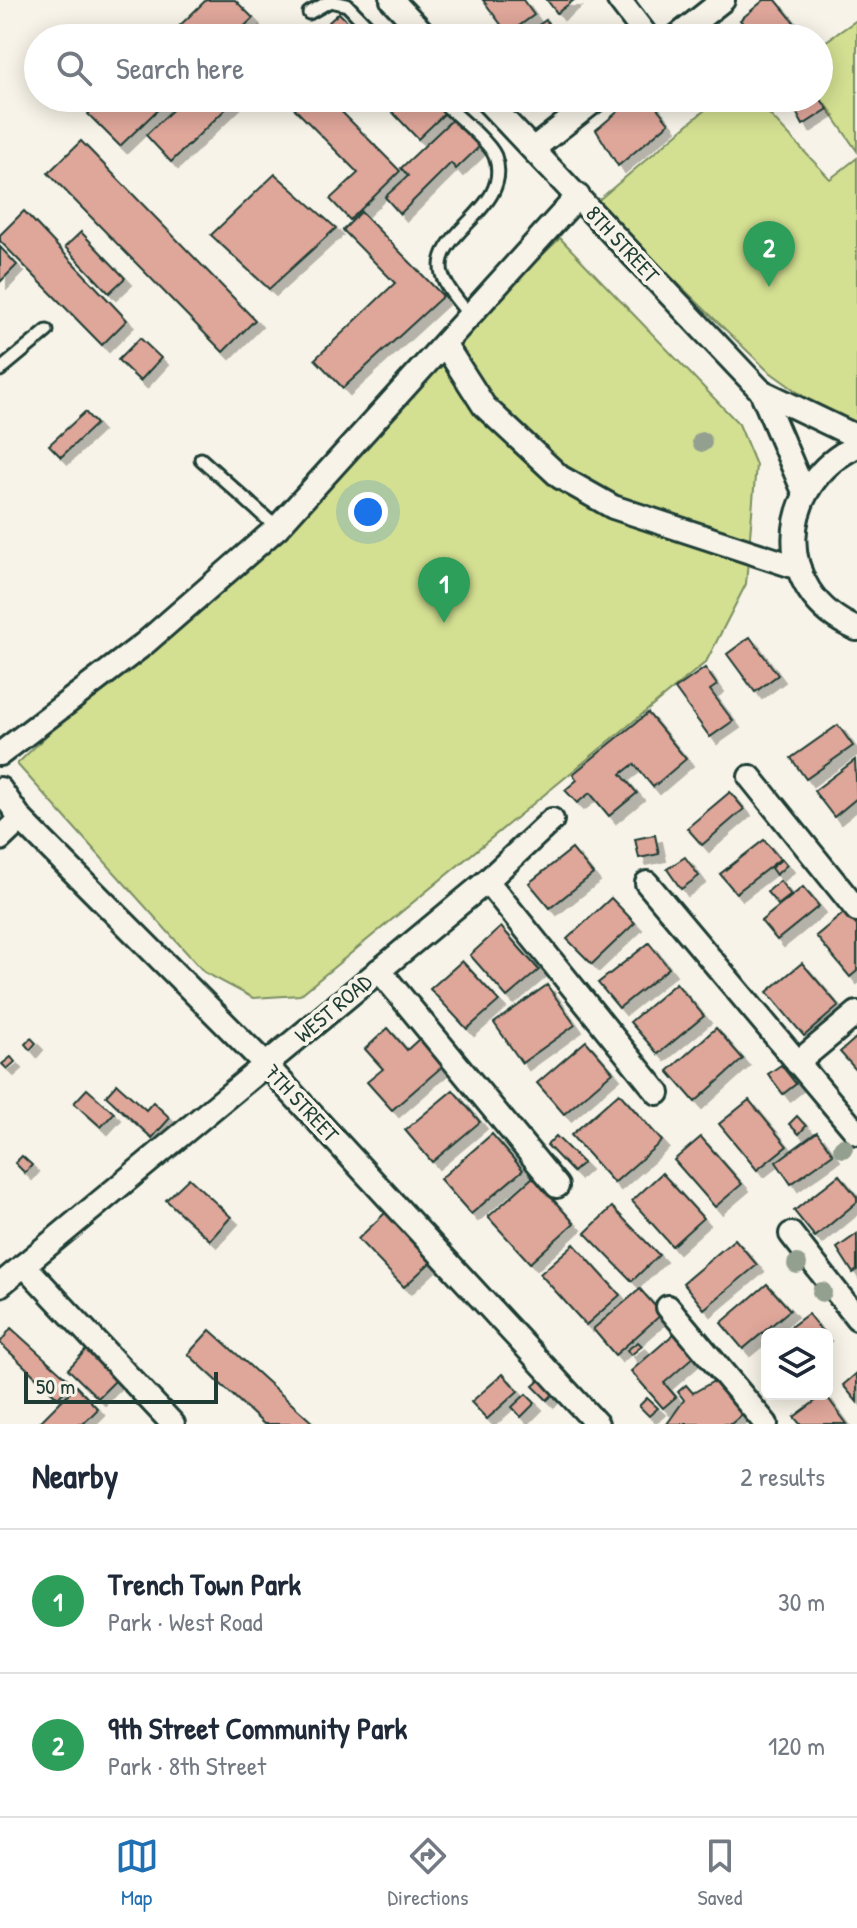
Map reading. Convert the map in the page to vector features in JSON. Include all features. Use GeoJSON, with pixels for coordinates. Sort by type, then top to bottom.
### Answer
{"type":"FeatureCollection","features":[{"type":"Feature","properties":{"kind":"street"},"geometry":{"type":"LineString","coordinates":[[392,0],[415,24]]}},
{"type":"Feature","properties":{"kind":"street"},"geometry":{"type":"LineString","coordinates":[[619,0],[637,24]]}},
{"type":"Feature","properties":{"kind":"street"},"geometry":{"type":"LineString","coordinates":[[693,24],[723,0]]}},
{"type":"Feature","properties":{"kind":"street","name":"8TH STREET"},"geometry":{"type":"LineString","coordinates":[[497,112],[761,391]]}},
{"type":"Feature","properties":{"kind":"street"},"geometry":{"type":"LineString","coordinates":[[533,149],[580,112]]}},
{"type":"Feature","properties":{"kind":"street"},"geometry":{"type":"LineString","coordinates":[[0,754],[144,644],[277,528],[578,196]]}},
{"type":"Feature","properties":{"kind":"street"},"geometry":{"type":"LineString","coordinates":[[445,345],[484,406],[560,477],[613,507],[799,568]]}},
{"type":"Feature","properties":{"kind":"street"},"geometry":{"type":"LineString","coordinates":[[761,391],[857,437]]}},
{"type":"Feature","properties":{"kind":"street"},"geometry":{"type":"LineString","coordinates":[[761,391],[804,492]]}},
{"type":"Feature","properties":{"kind":"street"},"geometry":{"type":"LineString","coordinates":[[857,446],[824,467],[804,492],[795,531],[799,568],[807,587],[821,606],[857,629]]}},
{"type":"Feature","properties":{"kind":"street"},"geometry":{"type":"LineString","coordinates":[[750,777],[857,910]]}},
{"type":"Feature","properties":{"kind":"street","name":"7TH STREET"},"geometry":{"type":"LineString","coordinates":[[0,789],[21,819],[266,1065],[597,1424]]}},
{"type":"Feature","properties":{"kind":"street"},"geometry":{"type":"LineString","coordinates":[[0,839],[21,819]]}},
{"type":"Feature","properties":{"kind":"street","name":"WEST ROAD"},"geometry":{"type":"LineString","coordinates":[[0,1285],[487,881],[552,820]]}},
{"type":"Feature","properties":{"kind":"street"},"geometry":{"type":"LineString","coordinates":[[487,881],[658,1093]]}},
{"type":"Feature","properties":{"kind":"street"},"geometry":{"type":"LineString","coordinates":[[647,883],[857,1133]]}},
{"type":"Feature","properties":{"kind":"street"},"geometry":{"type":"LineString","coordinates":[[379,970],[557,1186]]}},
{"type":"Feature","properties":{"kind":"street"},"geometry":{"type":"LineString","coordinates":[[797,1063],[857,1013]]}},
{"type":"Feature","properties":{"kind":"street"},"geometry":{"type":"LineString","coordinates":[[791,1234],[857,1318]]}},
{"type":"Feature","properties":{"kind":"street"},"geometry":{"type":"LineString","coordinates":[[24,1265],[173,1424]]}},
{"type":"Feature","properties":{"kind":"street"},"geometry":{"type":"LineString","coordinates":[[668,1307],[766,1424]]}},
{"type":"Feature","properties":{"kind":"lane"},"geometry":{"type":"LineString","coordinates":[[309,13],[330,1],[347,5],[365,24]]}},
{"type":"Feature","properties":{"kind":"lane"},"geometry":{"type":"LineString","coordinates":[[452,112],[494,155],[497,176],[493,195],[447,248],[440,262],[443,278],[470,316]]}},
{"type":"Feature","properties":{"kind":"lane"},"geometry":{"type":"LineString","coordinates":[[0,370],[47,331]]}},
{"type":"Feature","properties":{"kind":"lane"},"geometry":{"type":"LineString","coordinates":[[201,459],[277,528]]}},
{"type":"Feature","properties":{"kind":"green space"},"geometry":{"type":"Polygon","coordinates":[[[857,20],[857,151],[830,112],[833,112],[833,36],[857,20]]]}},
{"type":"Feature","properties":{"kind":"green space"},"geometry":{"type":"Polygon","coordinates":[[[702,112],[769,112],[830,179],[857,158],[857,424],[832,417],[767,370],[595,203],[702,112]]]}},
{"type":"Feature","properties":{"kind":"green space"},"geometry":{"type":"Polygon","coordinates":[[[560,238],[739,424],[756,465],[746,584],[706,662],[300,995],[253,998],[204,972],[17,764],[560,238]]]}},
{"type":"Feature","properties":{"kind":"building"},"geometry":{"type":"Polygon","coordinates":[[[206,0],[235,0],[253,18],[247,24],[181,24],[206,0]]]}},
{"type":"Feature","properties":{"kind":"building"},"geometry":{"type":"Polygon","coordinates":[[[483,0],[523,0],[534,15],[522,24],[501,24],[483,0]]]}},
{"type":"Feature","properties":{"kind":"building"},"geometry":{"type":"Polygon","coordinates":[[[547,0],[574,0],[557,13],[547,0]]]}},
{"type":"Feature","properties":{"kind":"building"},"geometry":{"type":"Polygon","coordinates":[[[764,0],[776,0],[794,22],[744,24],[740,20],[764,0]]]}},
{"type":"Feature","properties":{"kind":"building"},"geometry":{"type":"Polygon","coordinates":[[[339,13],[350,24],[327,24],[339,13]]]}},
{"type":"Feature","properties":{"kind":"building"},"geometry":{"type":"Polygon","coordinates":[[[90,112],[155,112],[120,146],[88,114],[90,112]]]}},
{"type":"Feature","properties":{"kind":"building"},"geometry":{"type":"Polygon","coordinates":[[[170,112],[223,112],[171,162],[146,135],[170,112]]]}},
{"type":"Feature","properties":{"kind":"building"},"geometry":{"type":"Polygon","coordinates":[[[298,112],[342,112],[400,171],[350,220],[330,199],[358,173],[298,112]]]}},
{"type":"Feature","properties":{"kind":"building"},"geometry":{"type":"Polygon","coordinates":[[[392,112],[444,114],[418,139],[392,112]]]}},
{"type":"Feature","properties":{"kind":"building"},"geometry":{"type":"Polygon","coordinates":[[[617,112],[660,112],[669,123],[618,166],[596,130],[617,112]]]}},
{"type":"Feature","properties":{"kind":"building"},"geometry":{"type":"Polygon","coordinates":[[[796,112],[823,112],[803,125],[796,112]]]}},
{"type":"Feature","properties":{"kind":"building"},"geometry":{"type":"Polygon","coordinates":[[[454,118],[481,145],[456,169],[451,163],[400,214],[385,197],[408,176],[401,168],[454,118]]]}},
{"type":"Feature","properties":{"kind":"building"},"geometry":{"type":"Polygon","coordinates":[[[81,141],[255,320],[223,352],[48,173],[81,141]]]}},
{"type":"Feature","properties":{"kind":"building"},"geometry":{"type":"Polygon","coordinates":[[[275,174],[336,228],[269,289],[211,235],[275,174]]]}},
{"type":"Feature","properties":{"kind":"building"},"geometry":{"type":"Polygon","coordinates":[[[24,211],[127,320],[102,345],[0,241],[0,235],[24,211]]]}},
{"type":"Feature","properties":{"kind":"building"},"geometry":{"type":"Polygon","coordinates":[[[361,212],[443,296],[343,388],[315,359],[395,283],[343,230],[361,212]]]}},
{"type":"Feature","properties":{"kind":"building"},"geometry":{"type":"Polygon","coordinates":[[[81,232],[125,278],[109,293],[65,247],[81,232]]]}},
{"type":"Feature","properties":{"kind":"building"},"geometry":{"type":"Polygon","coordinates":[[[0,247],[17,265],[0,282],[0,247]]]}},
{"type":"Feature","properties":{"kind":"building"},"geometry":{"type":"Polygon","coordinates":[[[140,338],[161,358],[140,381],[118,360],[140,338]]]}},
{"type":"Feature","properties":{"kind":"building"},"geometry":{"type":"Polygon","coordinates":[[[85,412],[96,424],[61,457],[49,445],[85,412]]]}},
{"type":"Feature","properties":{"kind":"building"},"geometry":{"type":"Polygon","coordinates":[[[750,637],[778,675],[755,692],[727,654],[750,637]]]}},
{"type":"Feature","properties":{"kind":"building"},"geometry":{"type":"Polygon","coordinates":[[[705,668],[717,685],[710,690],[733,721],[710,737],[675,689],[705,668]]]}},
{"type":"Feature","properties":{"kind":"building"},"geometry":{"type":"Polygon","coordinates":[[[648,713],[686,759],[653,787],[634,764],[621,774],[637,793],[609,816],[590,793],[577,803],[565,790],[577,780],[573,774],[648,713]]]}},
{"type":"Feature","properties":{"kind":"building"},"geometry":{"type":"Polygon","coordinates":[[[838,725],[853,746],[806,779],[791,758],[838,725]]]}},
{"type":"Feature","properties":{"kind":"building"},"geometry":{"type":"Polygon","coordinates":[[[855,760],[857,798],[834,817],[814,791],[855,760]]]}},
{"type":"Feature","properties":{"kind":"building"},"geometry":{"type":"Polygon","coordinates":[[[730,792],[744,809],[702,845],[687,828],[730,792]]]}},
{"type":"Feature","properties":{"kind":"building"},"geometry":{"type":"Polygon","coordinates":[[[655,835],[659,854],[639,858],[635,839],[655,835]]]}},
{"type":"Feature","properties":{"kind":"building"},"geometry":{"type":"Polygon","coordinates":[[[764,840],[780,859],[736,893],[720,874],[764,840]]]}},
{"type":"Feature","properties":{"kind":"building"},"geometry":{"type":"Polygon","coordinates":[[[572,849],[593,874],[550,908],[529,883],[572,849]]]}},
{"type":"Feature","properties":{"kind":"building"},"geometry":{"type":"Polygon","coordinates":[[[685,857],[699,876],[681,889],[667,869],[685,857]]]}},
{"type":"Feature","properties":{"kind":"building"},"geometry":{"type":"Polygon","coordinates":[[[782,859],[787,865],[776,875],[771,868],[782,859]]]}},
{"type":"Feature","properties":{"kind":"building"},"geometry":{"type":"Polygon","coordinates":[[[780,881],[791,895],[778,905],[767,892],[780,881]]]}},
{"type":"Feature","properties":{"kind":"building"},"geometry":{"type":"Polygon","coordinates":[[[803,887],[819,906],[777,940],[761,921],[803,887]]]}},
{"type":"Feature","properties":{"kind":"building"},"geometry":{"type":"Polygon","coordinates":[[[611,898],[635,923],[592,964],[567,939],[611,898]]]}},
{"type":"Feature","properties":{"kind":"building"},"geometry":{"type":"Polygon","coordinates":[[[845,912],[857,926],[857,971],[850,977],[816,936],[845,912]]]}},
{"type":"Feature","properties":{"kind":"building"},"geometry":{"type":"Polygon","coordinates":[[[501,927],[539,970],[507,997],[470,955],[501,927]]]}},
{"type":"Feature","properties":{"kind":"building"},"geometry":{"type":"Polygon","coordinates":[[[649,943],[669,968],[619,1008],[598,983],[649,943]]]}},
{"type":"Feature","properties":{"kind":"building"},"geometry":{"type":"Polygon","coordinates":[[[462,961],[499,1001],[467,1029],[430,989],[462,961]]]}},
{"type":"Feature","properties":{"kind":"building"},"geometry":{"type":"Polygon","coordinates":[[[802,963],[839,1006],[804,1036],[767,992],[802,963]]]}},
{"type":"Feature","properties":{"kind":"building"},"geometry":{"type":"Polygon","coordinates":[[[676,983],[704,1016],[658,1054],[630,1022],[676,983]]]}},
{"type":"Feature","properties":{"kind":"building"},"geometry":{"type":"Polygon","coordinates":[[[547,985],[575,1025],[522,1063],[494,1023],[547,985]]]}},
{"type":"Feature","properties":{"kind":"building"},"geometry":{"type":"Polygon","coordinates":[[[388,1028],[407,1050],[420,1038],[444,1065],[392,1110],[367,1082],[383,1069],[365,1049],[388,1028]]]}},
{"type":"Feature","properties":{"kind":"building"},"geometry":{"type":"Polygon","coordinates":[[[716,1028],[743,1059],[695,1102],[668,1071],[716,1028]]]}},
{"type":"Feature","properties":{"kind":"building"},"geometry":{"type":"Polygon","coordinates":[[[857,1037],[857,1071],[840,1052],[857,1037]]]}},
{"type":"Feature","properties":{"kind":"building"},"geometry":{"type":"Polygon","coordinates":[[[31,1038],[36,1043],[30,1050],[25,1044],[31,1038]]]}},
{"type":"Feature","properties":{"kind":"building"},"geometry":{"type":"Polygon","coordinates":[[[586,1041],[613,1072],[564,1114],[537,1083],[586,1041]]]}},
{"type":"Feature","properties":{"kind":"building"},"geometry":{"type":"Polygon","coordinates":[[[11,1057],[15,1062],[7,1069],[2,1064],[11,1057]]]}},
{"type":"Feature","properties":{"kind":"building"},"geometry":{"type":"Polygon","coordinates":[[[781,1065],[796,1084],[783,1094],[768,1074],[781,1065]]]}},
{"type":"Feature","properties":{"kind":"building"},"geometry":{"type":"Polygon","coordinates":[[[117,1084],[146,1110],[153,1102],[170,1118],[152,1138],[106,1096],[117,1084]]]}},
{"type":"Feature","properties":{"kind":"building"},"geometry":{"type":"Polygon","coordinates":[[[87,1089],[114,1113],[101,1127],[74,1103],[87,1089]]]}},
{"type":"Feature","properties":{"kind":"building"},"geometry":{"type":"Polygon","coordinates":[[[453,1090],[480,1122],[432,1162],[405,1130],[453,1090]]]}},
{"type":"Feature","properties":{"kind":"building"},"geometry":{"type":"Polygon","coordinates":[[[619,1093],[662,1141],[614,1183],[571,1135],[619,1093]]]}},
{"type":"Feature","properties":{"kind":"building"},"geometry":{"type":"Polygon","coordinates":[[[749,1100],[787,1146],[757,1170],[719,1124],[749,1100]]]}},
{"type":"Feature","properties":{"kind":"building"},"geometry":{"type":"Polygon","coordinates":[[[797,1116],[806,1126],[799,1134],[789,1124],[797,1116]]]}},
{"type":"Feature","properties":{"kind":"building"},"geometry":{"type":"Polygon","coordinates":[[[817,1132],[833,1154],[791,1184],[776,1162],[817,1132]]]}},
{"type":"Feature","properties":{"kind":"building"},"geometry":{"type":"Polygon","coordinates":[[[492,1134],[523,1170],[471,1214],[440,1179],[492,1134]]]}},
{"type":"Feature","properties":{"kind":"building"},"geometry":{"type":"Polygon","coordinates":[[[556,1136],[583,1163],[573,1172],[547,1145],[556,1136]]]}},
{"type":"Feature","properties":{"kind":"building"},"geometry":{"type":"Polygon","coordinates":[[[701,1137],[742,1184],[715,1207],[674,1160],[701,1137]]]}},
{"type":"Feature","properties":{"kind":"building"},"geometry":{"type":"Polygon","coordinates":[[[22,1156],[32,1165],[25,1173],[15,1163],[22,1156]]]}},
{"type":"Feature","properties":{"kind":"building"},"geometry":{"type":"Polygon","coordinates":[[[662,1173],[703,1218],[672,1246],[632,1201],[662,1173]]]}},
{"type":"Feature","properties":{"kind":"building"},"geometry":{"type":"Polygon","coordinates":[[[839,1175],[857,1197],[857,1202],[815,1237],[794,1211],[839,1175]]]}},
{"type":"Feature","properties":{"kind":"building"},"geometry":{"type":"Polygon","coordinates":[[[533,1177],[574,1223],[530,1263],[488,1217],[533,1177]]]}},
{"type":"Feature","properties":{"kind":"building"},"geometry":{"type":"Polygon","coordinates":[[[189,1178],[231,1217],[210,1240],[166,1200],[189,1178]]]}},
{"type":"Feature","properties":{"kind":"building"},"geometry":{"type":"Polygon","coordinates":[[[612,1207],[659,1255],[632,1281],[585,1233],[612,1207]]]}},
{"type":"Feature","properties":{"kind":"building"},"geometry":{"type":"Polygon","coordinates":[[[386,1212],[432,1261],[404,1287],[358,1239],[386,1212]]]}},
{"type":"Feature","properties":{"kind":"building"},"geometry":{"type":"Polygon","coordinates":[[[857,1234],[857,1270],[853,1273],[837,1248],[857,1234]]]}},
{"type":"Feature","properties":{"kind":"building"},"geometry":{"type":"Polygon","coordinates":[[[735,1239],[757,1265],[704,1309],[683,1283],[735,1239]]]}},
{"type":"Feature","properties":{"kind":"building"},"geometry":{"type":"Polygon","coordinates":[[[574,1244],[620,1295],[586,1325],[540,1274],[574,1244]]]}},
{"type":"Feature","properties":{"kind":"building"},"geometry":{"type":"Polygon","coordinates":[[[767,1284],[790,1310],[768,1328],[761,1328],[761,1334],[743,1349],[721,1323],[767,1284]]]}},
{"type":"Feature","properties":{"kind":"building"},"geometry":{"type":"Polygon","coordinates":[[[640,1289],[662,1314],[615,1355],[593,1329],[640,1289]]]}},
{"type":"Feature","properties":{"kind":"building"},"geometry":{"type":"Polygon","coordinates":[[[808,1314],[819,1328],[789,1328],[808,1314]]]}},
{"type":"Feature","properties":{"kind":"building"},"geometry":{"type":"Polygon","coordinates":[[[11,1328],[72,1383],[58,1398],[0,1343],[11,1328]]]}},
{"type":"Feature","properties":{"kind":"building"},"geometry":{"type":"Polygon","coordinates":[[[210,1330],[314,1424],[264,1424],[188,1354],[210,1330]]]}},
{"type":"Feature","properties":{"kind":"building"},"geometry":{"type":"Polygon","coordinates":[[[675,1333],[695,1356],[664,1383],[676,1397],[663,1408],[631,1371],[675,1333]]]}},
{"type":"Feature","properties":{"kind":"building"},"geometry":{"type":"Polygon","coordinates":[[[638,1342],[642,1346],[631,1355],[627,1350],[638,1342]]]}},
{"type":"Feature","properties":{"kind":"building"},"geometry":{"type":"Polygon","coordinates":[[[88,1348],[118,1378],[98,1398],[68,1369],[88,1348]]]}},
{"type":"Feature","properties":{"kind":"building"},"geometry":{"type":"Polygon","coordinates":[[[548,1373],[561,1387],[547,1400],[533,1386],[548,1373]]]}},
{"type":"Feature","properties":{"kind":"building"},"geometry":{"type":"Polygon","coordinates":[[[857,1373],[857,1402],[843,1385],[857,1373]]]}},
{"type":"Feature","properties":{"kind":"building"},"geometry":{"type":"Polygon","coordinates":[[[503,1374],[518,1391],[487,1419],[471,1402],[503,1374]]]}},
{"type":"Feature","properties":{"kind":"building"},"geometry":{"type":"Polygon","coordinates":[[[714,1381],[719,1387],[723,1384],[743,1414],[731,1424],[667,1424],[684,1400],[678,1392],[686,1385],[693,1393],[714,1381]]]}},
{"type":"Feature","properties":{"kind":"building"},"geometry":{"type":"Polygon","coordinates":[[[76,1386],[98,1409],[83,1424],[38,1424],[76,1386]]]}},
{"type":"Feature","properties":{"kind":"building"},"geometry":{"type":"Polygon","coordinates":[[[526,1394],[535,1403],[521,1417],[512,1407],[526,1394]]]}},
{"type":"Feature","properties":{"kind":"building"},"geometry":{"type":"Polygon","coordinates":[[[647,1398],[658,1408],[649,1416],[639,1406],[647,1398]]]}},
{"type":"Feature","properties":{"kind":"building"},"geometry":{"type":"Polygon","coordinates":[[[817,1400],[829,1400],[847,1424],[800,1424],[794,1417],[817,1400]]]}},
{"type":"Feature","properties":{"kind":"place","name":"9th Street Community Park"},"geometry":{"type":"Point","coordinates":[769,287]}},
{"type":"Feature","properties":{"kind":"place","name":"Trench Town Park"},"geometry":{"type":"Point","coordinates":[444,623]}}]}
